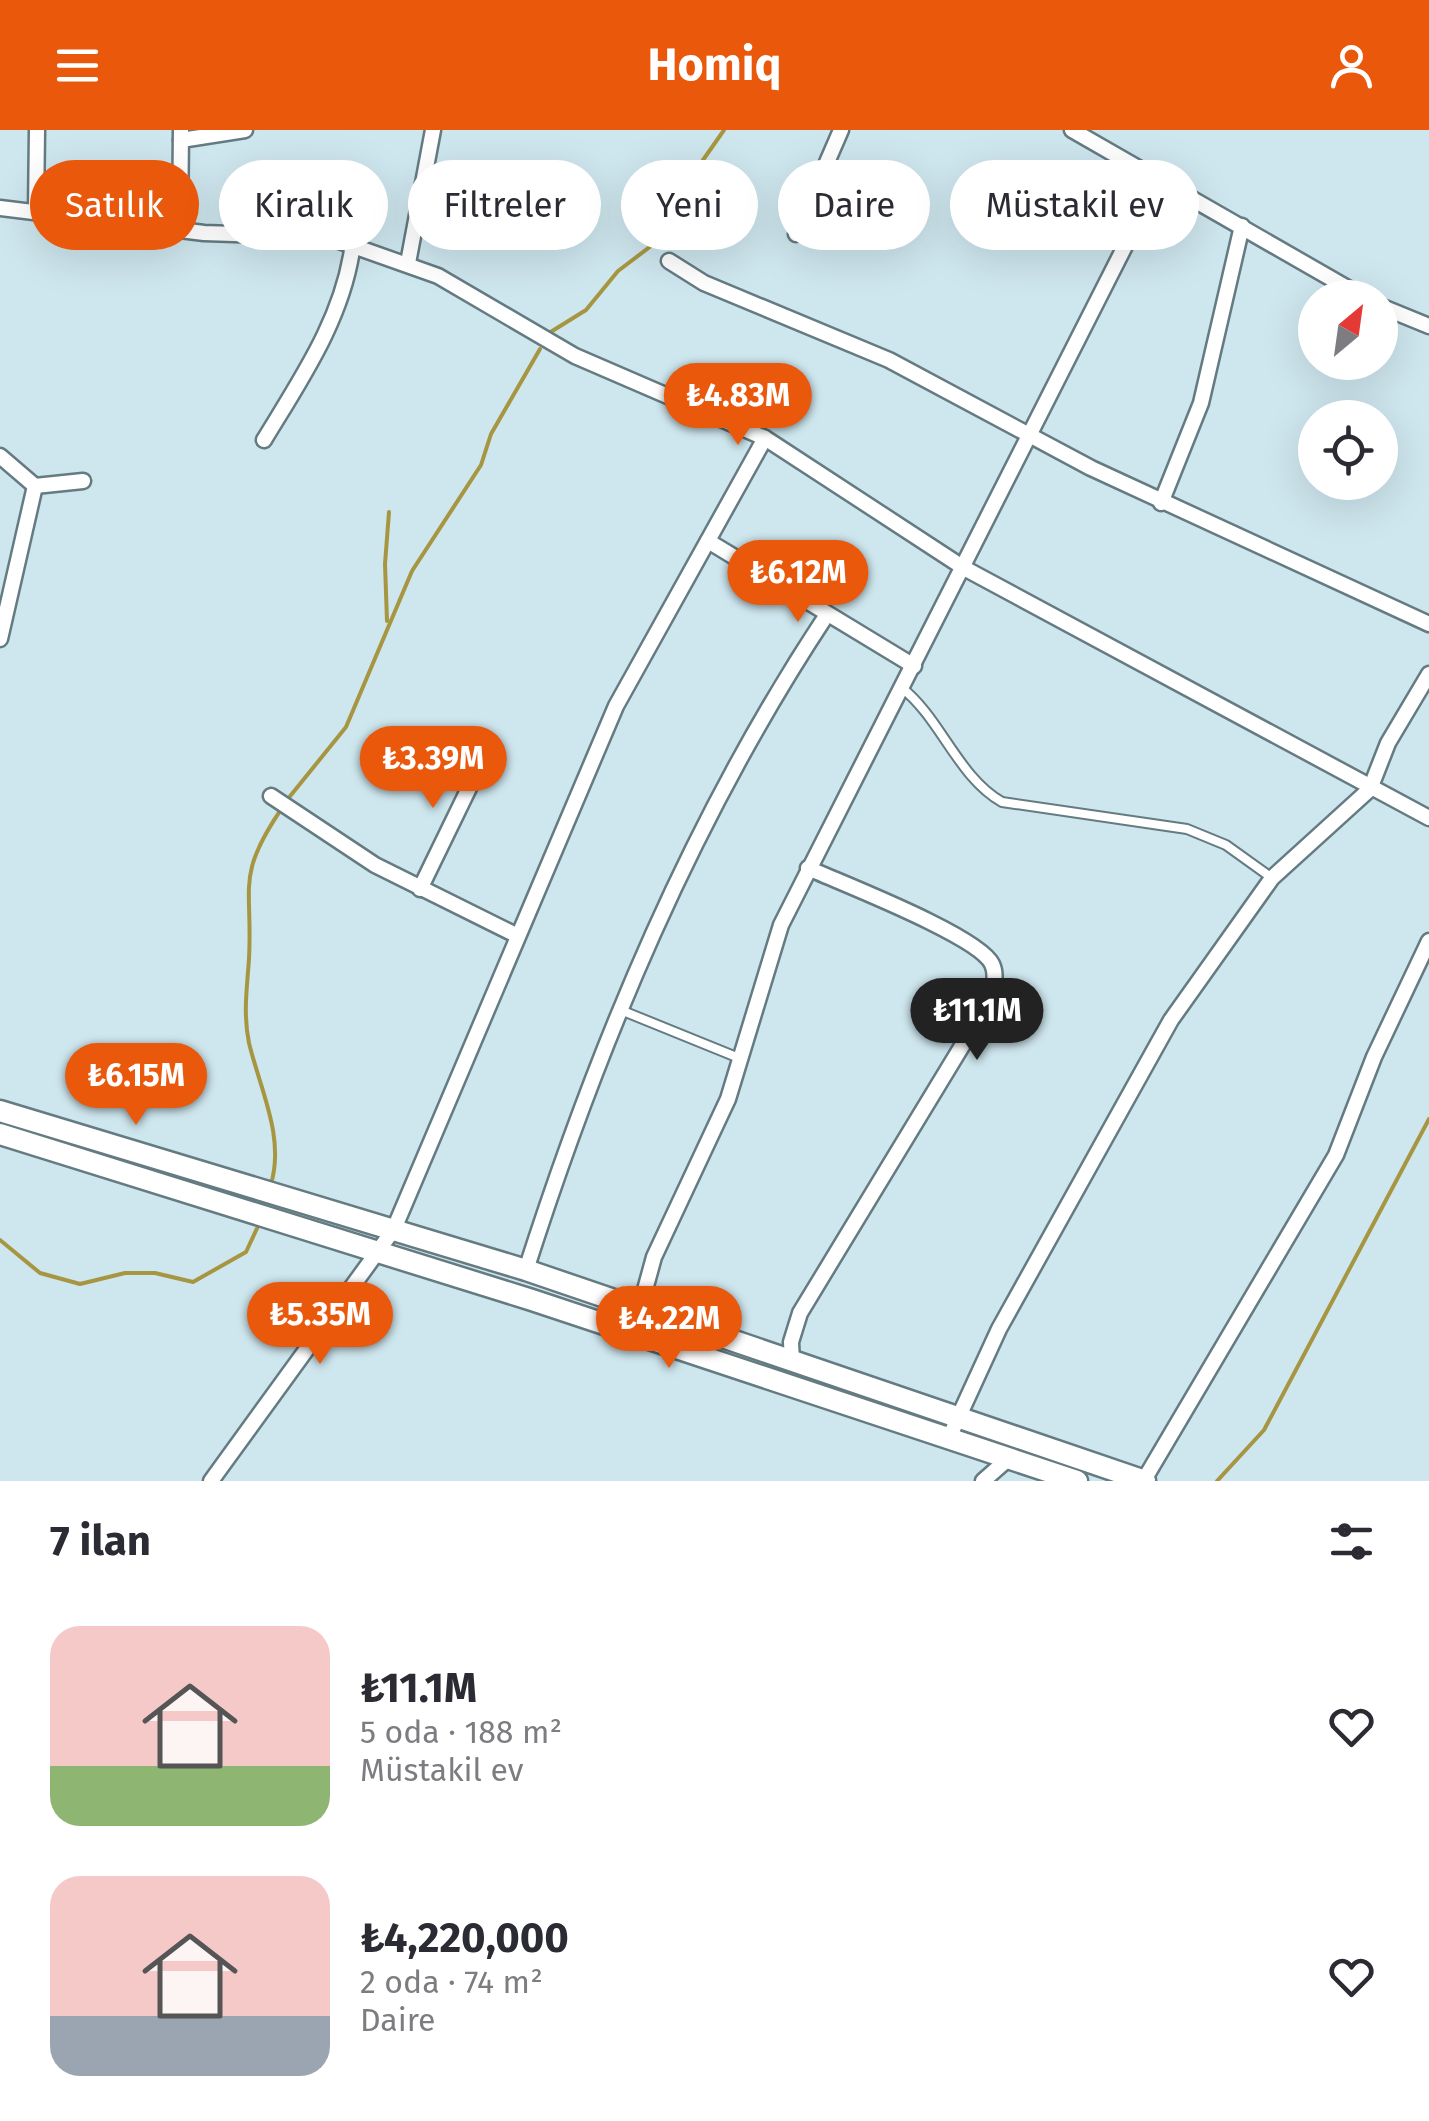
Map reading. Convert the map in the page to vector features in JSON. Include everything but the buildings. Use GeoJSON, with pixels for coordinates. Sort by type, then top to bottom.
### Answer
{"type":"FeatureCollection","features":[{"type":"Feature","properties":{"kind":"main road"},"geometry":{"type":"LineString","coordinates":[[0,1111],[394,1229],[640,1308],[792,1363],[952,1428],[1008,1459],[1077,1481]]}},
{"type":"Feature","properties":{"kind":"main road"},"geometry":{"type":"LineString","coordinates":[[0,1134],[952,1428],[1145,1481]]}},
{"type":"Feature","properties":{"kind":"street"},"geometry":{"type":"LineString","coordinates":[[36,130],[36,160]]}},
{"type":"Feature","properties":{"kind":"street"},"geometry":{"type":"LineString","coordinates":[[181,160],[181,135],[244,130]]}},
{"type":"Feature","properties":{"kind":"street"},"geometry":{"type":"LineString","coordinates":[[408,263],[433,130]]}},
{"type":"Feature","properties":{"kind":"street"},"geometry":{"type":"LineString","coordinates":[[828,160],[841,130]]}},
{"type":"Feature","properties":{"kind":"street"},"geometry":{"type":"LineString","coordinates":[[1072,130],[1125,160]]}},
{"type":"Feature","properties":{"kind":"street"},"geometry":{"type":"LineString","coordinates":[[1199,202],[1334,280]]}},
{"type":"Feature","properties":{"kind":"street"},"geometry":{"type":"LineString","coordinates":[[0,208],[30,211]]}},
{"type":"Feature","properties":{"kind":"street"},"geometry":{"type":"LineString","coordinates":[[1161,502],[1201,402],[1242,226]]}},
{"type":"Feature","properties":{"kind":"street"},"geometry":{"type":"LineString","coordinates":[[264,440],[330,326],[350,269],[352,250]]}},
{"type":"Feature","properties":{"kind":"street"},"geometry":{"type":"LineString","coordinates":[[370,250],[408,263],[492,305],[575,356],[764,438],[964,568],[1429,818]]}},
{"type":"Feature","properties":{"kind":"street"},"geometry":{"type":"LineString","coordinates":[[640,1308],[654,1258],[700,1167],[742,1060],[781,925],[1124,250]]}},
{"type":"Feature","properties":{"kind":"street"},"geometry":{"type":"LineString","coordinates":[[669,262],[704,283],[907,368],[1161,502],[1429,624]]}},
{"type":"Feature","properties":{"kind":"street"},"geometry":{"type":"LineString","coordinates":[[1398,313],[1428,325]]}},
{"type":"Feature","properties":{"kind":"street"},"geometry":{"type":"LineString","coordinates":[[212,1481],[394,1229],[616,706],[764,438]]}},
{"type":"Feature","properties":{"kind":"street"},"geometry":{"type":"LineString","coordinates":[[0,456],[34,486],[83,481]]}},
{"type":"Feature","properties":{"kind":"street"},"geometry":{"type":"LineString","coordinates":[[0,638],[34,486]]}},
{"type":"Feature","properties":{"kind":"street"},"geometry":{"type":"LineString","coordinates":[[708,541],[914,666]]}},
{"type":"Feature","properties":{"kind":"street"},"geometry":{"type":"LineString","coordinates":[[526,1270],[564,1153],[665,901],[784,680],[826,616]]}},
{"type":"Feature","properties":{"kind":"street"},"geometry":{"type":"LineString","coordinates":[[952,1428],[1072,1191],[1171,1020],[1272,878],[1370,788],[1388,743],[1429,674]]}},
{"type":"Feature","properties":{"kind":"street"},"geometry":{"type":"LineString","coordinates":[[420,889],[486,753]]}},
{"type":"Feature","properties":{"kind":"street"},"geometry":{"type":"LineString","coordinates":[[279,803],[420,889],[516,935]]}},
{"type":"Feature","properties":{"kind":"street"},"geometry":{"type":"LineString","coordinates":[[792,1363],[790,1342],[800,1313],[964,1041],[989,997],[994,976],[991,962],[980,951],[918,916],[808,868]]}},
{"type":"Feature","properties":{"kind":"street"},"geometry":{"type":"LineString","coordinates":[[1145,1481],[1336,1155],[1374,1057],[1429,942]]}},
{"type":"Feature","properties":{"kind":"street"},"geometry":{"type":"LineString","coordinates":[[983,1481],[1008,1459]]}},
{"type":"Feature","properties":{"kind":"lane"},"geometry":{"type":"LineString","coordinates":[[902,688],[918,701],[981,786],[1002,802],[1186,829],[1226,845],[1272,878]]}},
{"type":"Feature","properties":{"kind":"lane"},"geometry":{"type":"LineString","coordinates":[[623,1012],[742,1060]]}},
{"type":"Feature","properties":{"kind":"waterway"},"geometry":{"type":"LineString","coordinates":[[549,333],[586,310],[618,271],[651,246],[669,215],[694,198],[696,170],[724,130]]}},
{"type":"Feature","properties":{"kind":"waterway"},"geometry":{"type":"LineString","coordinates":[[287,800],[346,727],[412,571],[481,465],[491,434],[540,349]]}},
{"type":"Feature","properties":{"kind":"waterway"},"geometry":{"type":"LineString","coordinates":[[387,621],[385,564],[389,512]]}},
{"type":"Feature","properties":{"kind":"waterway"},"geometry":{"type":"LineString","coordinates":[[271,1184],[275,1166],[273,1131],[246,1022],[249,882],[258,850],[282,808]]}},
{"type":"Feature","properties":{"kind":"waterway"},"geometry":{"type":"LineString","coordinates":[[1217,1481],[1264,1430],[1429,1119]]}},
{"type":"Feature","properties":{"kind":"waterway"},"geometry":{"type":"LineString","coordinates":[[0,1240],[40,1273],[80,1284],[125,1273],[155,1273],[193,1282],[246,1252],[260,1222]]}}]}
